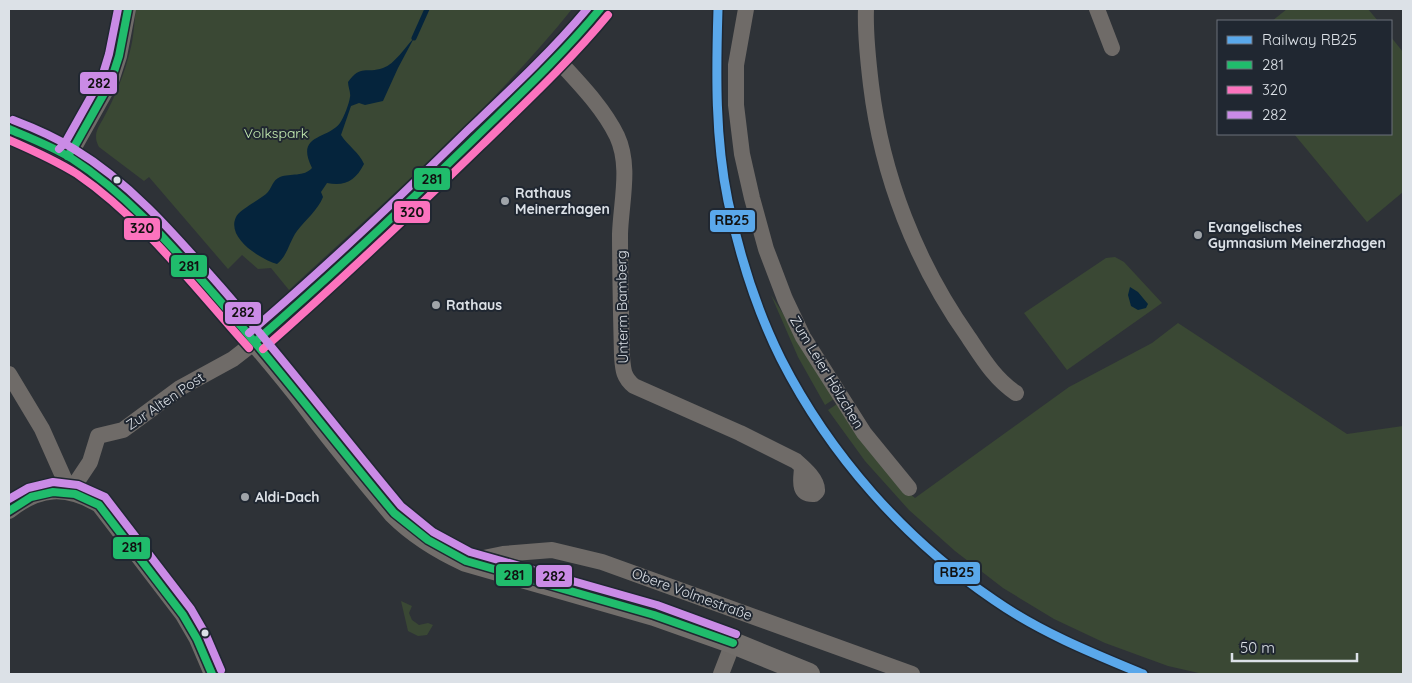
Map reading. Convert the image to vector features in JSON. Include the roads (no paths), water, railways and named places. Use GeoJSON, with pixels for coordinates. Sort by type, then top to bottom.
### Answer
{"type":"FeatureCollection","features":[{"type":"Feature","properties":{"kind":"main road"},"geometry":{"type":"LineString","coordinates":[[256,341],[390,221],[556,58],[600,9]]}},
{"type":"Feature","properties":{"kind":"main road"},"geometry":{"type":"LineString","coordinates":[[9,129],[39,141],[67,156],[102,179],[140,212],[256,341],[352,463],[394,512],[420,534],[466,562],[654,615],[733,643],[808,674]]}},
{"type":"Feature","properties":{"kind":"street"},"geometry":{"type":"LineString","coordinates":[[67,156],[73,149],[111,81],[124,36],[128,9]]}},
{"type":"Feature","properties":{"kind":"street","name":"Zum Leier Hölzchen"},"geometry":{"type":"LineString","coordinates":[[746,9],[736,65],[736,105],[742,154],[766,248],[785,299],[804,337],[864,433],[909,488]]}},
{"type":"Feature","properties":{"kind":"street"},"geometry":{"type":"LineString","coordinates":[[866,9],[868,63],[873,105],[892,188],[925,266],[945,303],[998,379],[1016,393]]}},
{"type":"Feature","properties":{"kind":"street"},"geometry":{"type":"LineString","coordinates":[[1097,9],[1112,48]]}},
{"type":"Feature","properties":{"kind":"street","name":"Unterm Bamberg"},"geometry":{"type":"LineString","coordinates":[[556,58],[599,108],[617,136],[623,153],[624,172],[620,233],[622,356],[626,380],[634,386],[773,448],[802,466]]}},
{"type":"Feature","properties":{"kind":"street","name":"Zur Alten Post"},"geometry":{"type":"LineString","coordinates":[[70,492],[90,462],[98,436],[123,430],[180,388],[233,359],[256,341]]}},
{"type":"Feature","properties":{"kind":"street"},"geometry":{"type":"LineString","coordinates":[[9,374],[42,429],[70,492]]}},
{"type":"Feature","properties":{"kind":"street"},"geometry":{"type":"LineString","coordinates":[[9,511],[36,495],[70,492],[99,505],[183,615],[197,639],[206,671]]}},
{"type":"Feature","properties":{"kind":"street","name":"Obere Volmestraße"},"geometry":{"type":"LineString","coordinates":[[466,562],[504,554],[552,550],[602,562],[912,674]]}},
{"type":"Feature","properties":{"kind":"street"},"geometry":{"type":"LineString","coordinates":[[721,674],[733,643]]}},
{"type":"Feature","properties":{"kind":"water"},"geometry":{"type":"Polygon","coordinates":[[[414,38],[383,101],[365,105],[359,103],[351,106],[341,135],[364,164],[354,178],[349,181],[339,184],[327,183],[321,192],[323,197],[321,202],[294,235],[284,257],[277,264],[262,258],[240,240],[234,225],[238,214],[266,194],[277,178],[305,173],[312,168],[307,149],[315,139],[340,123],[349,100],[348,82],[360,71],[377,70],[387,66],[396,59],[414,38]]]}},
{"type":"Feature","properties":{"kind":"water"},"geometry":{"type":"Polygon","coordinates":[[[1130,287],[1138,292],[1148,304],[1146,308],[1138,310],[1131,306],[1128,295],[1130,287]]]}},
{"type":"Feature","properties":{"kind":"waterway"},"geometry":{"type":"LineString","coordinates":[[414,38],[427,9]]}},
{"type":"Feature","properties":{"kind":"rail line","name":"RB25"},"geometry":{"type":"LineString","coordinates":[[718,9],[717,81],[719,129],[724,177],[732,221],[743,261],[772,341],[822,429],[872,493],[930,550],[961,576],[1012,612],[1048,632],[1143,674]]}},
{"type":"Feature","properties":{"kind":"place","name":"Rathaus Meinerzhagen"},"geometry":{"type":"Point","coordinates":[505,201]}},
{"type":"Feature","properties":{"kind":"place","name":"Evangelisches Gymnasium Meinerzhagen"},"geometry":{"type":"Point","coordinates":[1198,235]}},
{"type":"Feature","properties":{"kind":"place","name":"Rathaus"},"geometry":{"type":"Point","coordinates":[436,305]}},
{"type":"Feature","properties":{"kind":"place","name":"Aldi-Dach"},"geometry":{"type":"Point","coordinates":[245,497]}},
{"type":"Feature","properties":{"kind":"park label","name":"Volkspark"},"geometry":{"type":"Point","coordinates":[276,133]}}]}
